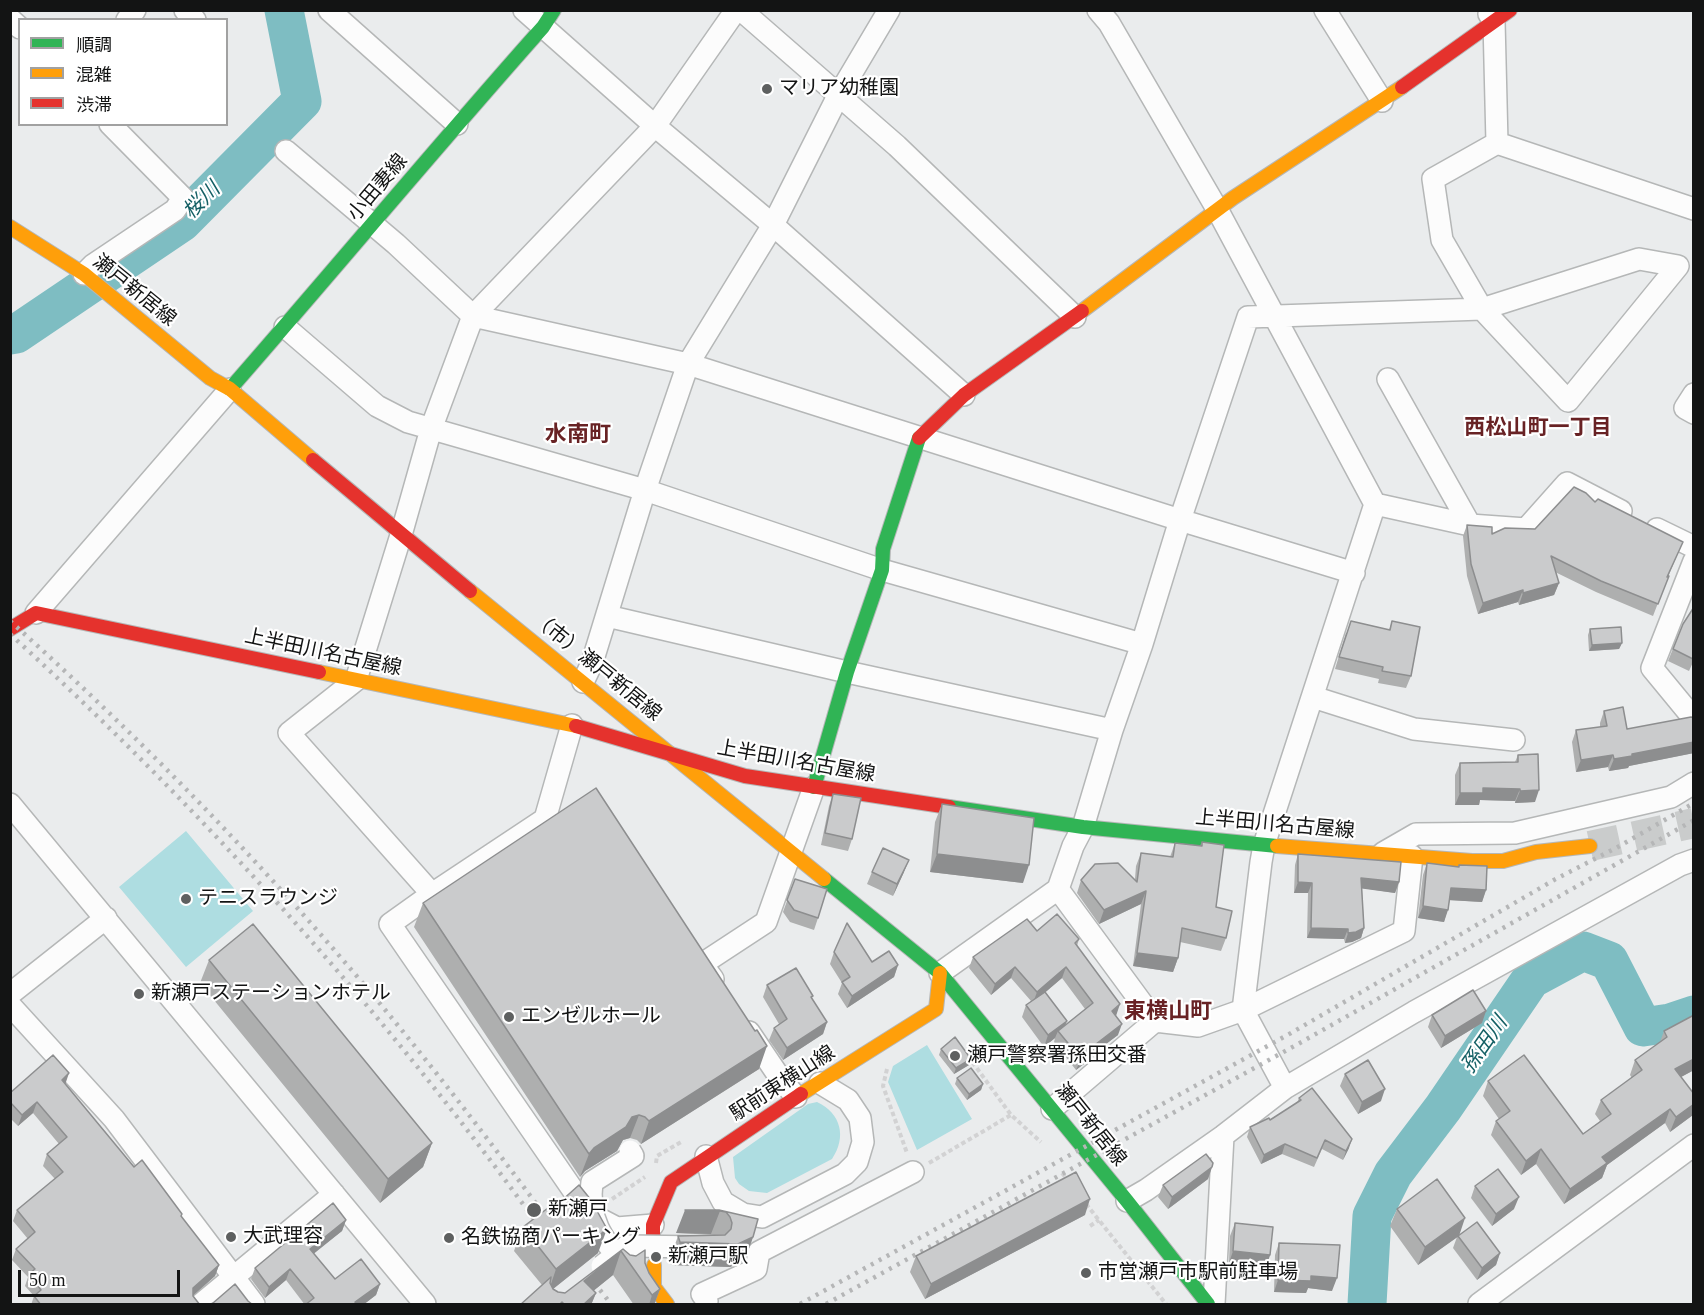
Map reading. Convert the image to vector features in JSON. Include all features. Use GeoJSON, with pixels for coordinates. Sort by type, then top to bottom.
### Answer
{"type":"FeatureCollection","features":[{"type":"Feature","properties":{"kind":"street"},"geometry":{"type":"LineString","coordinates":[[330,10],[457,124]]}},
{"type":"Feature","properties":{"kind":"street"},"geometry":{"type":"LineString","coordinates":[[524,10],[549,19],[655,126],[773,225],[964,395]]}},
{"type":"Feature","properties":{"kind":"street"},"geometry":{"type":"LineString","coordinates":[[432,894],[289,733],[356,680],[431,429],[473,316],[655,126],[736,10]]}},
{"type":"Feature","properties":{"kind":"street"},"geometry":{"type":"LineString","coordinates":[[741,10],[897,146],[1075,316]]}},
{"type":"Feature","properties":{"kind":"street"},"geometry":{"type":"LineString","coordinates":[[583,682],[592,663],[645,490],[688,364],[773,225],[838,96],[890,10]]}},
{"type":"Feature","properties":{"kind":"street"},"geometry":{"type":"LineString","coordinates":[[1098,10],[1109,23],[1217,209],[1375,504],[1264,845],[1243,1010],[1284,1088]]}},
{"type":"Feature","properties":{"kind":"street"},"geometry":{"type":"LineString","coordinates":[[1325,10],[1382,101]]}},
{"type":"Feature","properties":{"kind":"street"},"geometry":{"type":"LineString","coordinates":[[722,992],[702,964],[766,922],[814,788],[847,672],[882,570],[883,549],[919,438],[964,395],[1075,316],[1217,209],[1382,101],[1497,14]]}},
{"type":"Feature","properties":{"kind":"street"},"geometry":{"type":"LineString","coordinates":[[1497,14],[1497,143]]}},
{"type":"Feature","properties":{"kind":"street","name":"小田妻線"},"geometry":{"type":"LineString","coordinates":[[230,389],[549,19]]}},
{"type":"Feature","properties":{"kind":"street"},"geometry":{"type":"LineString","coordinates":[[84,274],[93,265],[175,210],[183,198],[112,126]]}},
{"type":"Feature","properties":{"kind":"street"},"geometry":{"type":"LineString","coordinates":[[940,973],[1058,889],[1073,846],[1083,827],[1179,520],[1248,317],[1482,309],[1639,259],[1677,266],[1568,401],[1482,309],[1442,240],[1433,179],[1497,143],[1694,209]]}},
{"type":"Feature","properties":{"kind":"street"},"geometry":{"type":"LineString","coordinates":[[286,151],[396,244],[473,316],[688,364],[1179,520],[1354,573]]}},
{"type":"Feature","properties":{"kind":"street","name":"瀬戸新居線"},"geometry":{"type":"LineString","coordinates":[[10,227],[84,274],[210,378],[230,389]]}},
{"type":"Feature","properties":{"kind":"street"},"geometry":{"type":"LineString","coordinates":[[285,327],[377,406],[408,422],[645,490],[882,570],[1142,644]]}},
{"type":"Feature","properties":{"kind":"street"},"geometry":{"type":"LineString","coordinates":[[1388,378],[1470,525]]}},
{"type":"Feature","properties":{"kind":"street"},"geometry":{"type":"LineString","coordinates":[[10,629],[36,613],[230,389]]}},
{"type":"Feature","properties":{"kind":"street","name":"（市）瀬戸新居線"},"geometry":{"type":"LineString","coordinates":[[230,389],[401,535],[940,973]]}},
{"type":"Feature","properties":{"kind":"street"},"geometry":{"type":"LineString","coordinates":[[1694,394],[1685,408],[1694,413]]}},
{"type":"Feature","properties":{"kind":"street"},"geometry":{"type":"LineString","coordinates":[[1375,504],[1470,525],[1526,529],[1567,483],[1694,547]]}},
{"type":"Feature","properties":{"kind":"street"},"geometry":{"type":"LineString","coordinates":[[1694,561],[1652,668],[1694,719]]}},
{"type":"Feature","properties":{"kind":"street","name":"上半田川名古屋線"},"geometry":{"type":"LineString","coordinates":[[36,613],[572,725],[745,776],[814,788],[1083,827],[1264,845],[1472,861],[1503,861],[1536,852],[1590,846]]}},
{"type":"Feature","properties":{"kind":"street"},"geometry":{"type":"LineString","coordinates":[[607,616],[1112,730]]}},
{"type":"Feature","properties":{"kind":"street"},"geometry":{"type":"LineString","coordinates":[[1313,698],[1414,729],[1514,740]]}},
{"type":"Feature","properties":{"kind":"street"},"geometry":{"type":"LineString","coordinates":[[572,725],[545,819],[390,924],[568,1184],[592,1215],[617,1228],[653,1231]]}},
{"type":"Feature","properties":{"kind":"street"},"geometry":{"type":"LineString","coordinates":[[1383,853],[1416,834],[1515,833],[1671,796],[1694,783]]}},
{"type":"Feature","properties":{"kind":"street"},"geometry":{"type":"LineString","coordinates":[[10,804],[425,1305]]}},
{"type":"Feature","properties":{"kind":"street"},"geometry":{"type":"LineString","coordinates":[[1052,1109],[1155,1022],[1198,1026],[1243,1010],[1404,931],[1412,856]]}},
{"type":"Feature","properties":{"kind":"street"},"geometry":{"type":"LineString","coordinates":[[1127,1201],[1146,1191],[1223,1136],[1284,1088],[1414,1012],[1680,865],[1694,860]]}},
{"type":"Feature","properties":{"kind":"street"},"geometry":{"type":"LineString","coordinates":[[1058,889],[1155,1022]]}},
{"type":"Feature","properties":{"kind":"street"},"geometry":{"type":"LineString","coordinates":[[10,994],[106,918]]}},
{"type":"Feature","properties":{"kind":"street","name":"瀬戸新居線"},"geometry":{"type":"LineString","coordinates":[[940,973],[1127,1201],[1208,1305]]}},
{"type":"Feature","properties":{"kind":"street","name":"駅前東横山線"},"geometry":{"type":"LineString","coordinates":[[653,1231],[671,1182],[706,1156],[796,1097],[936,1009],[940,973]]}},
{"type":"Feature","properties":{"kind":"street"},"geometry":{"type":"LineString","coordinates":[[10,1005],[114,1119],[254,1305]]}},
{"type":"Feature","properties":{"kind":"street"},"geometry":{"type":"LineString","coordinates":[[735,1012],[780,1078],[796,1097]]}},
{"type":"Feature","properties":{"kind":"street"},"geometry":{"type":"LineString","coordinates":[[706,1156],[713,1183],[723,1202],[743,1214],[762,1217],[845,1174],[857,1162],[863,1142],[860,1118],[848,1100],[820,1083]]}},
{"type":"Feature","properties":{"kind":"street"},"geometry":{"type":"LineString","coordinates":[[1214,1305],[1223,1136]]}},
{"type":"Feature","properties":{"kind":"street"},"geometry":{"type":"LineString","coordinates":[[1479,1305],[1694,1144]]}},
{"type":"Feature","properties":{"kind":"street"},"geometry":{"type":"LineString","coordinates":[[621,1261],[595,1226],[590,1199],[592,1182],[634,1158]]}},
{"type":"Feature","properties":{"kind":"street"},"geometry":{"type":"LineString","coordinates":[[707,1301],[702,1294],[756,1269],[754,1252],[914,1172]]}},
{"type":"Feature","properties":{"kind":"street"},"geometry":{"type":"LineString","coordinates":[[201,1305],[334,1194]]}},
{"type":"Feature","properties":{"kind":"street"},"geometry":{"type":"LineString","coordinates":[[589,1277],[621,1261],[627,1246],[711,1247]]}},
{"type":"Feature","properties":{"kind":"street"},"geometry":{"type":"LineString","coordinates":[[654,1265],[654,1287],[667,1305]]}},
{"type":"Feature","properties":{"kind":"path"},"geometry":{"type":"LineString","coordinates":[[966,1052],[1011,1115],[1041,1142]]}},
{"type":"Feature","properties":{"kind":"path"},"geometry":{"type":"LineString","coordinates":[[887,1065],[884,1086],[914,1172],[1011,1115]]}},
{"type":"Feature","properties":{"kind":"path"},"geometry":{"type":"LineString","coordinates":[[1062,1173],[1069,1182]]}},
{"type":"Feature","properties":{"kind":"path"},"geometry":{"type":"LineString","coordinates":[[1084,1201],[1166,1305]]}},
{"type":"Feature","properties":{"kind":"path"},"geometry":{"type":"LineString","coordinates":[[1090,1226],[1099,1220]]}},
{"type":"Feature","properties":{"kind":"shaded area","name":"テニスラウンジ"},"geometry":{"type":"Polygon","coordinates":[[[186,831],[253,911],[186,967],[119,887],[186,831]]]}},
{"type":"Feature","properties":{"kind":"shaded area"},"geometry":{"type":"Polygon","coordinates":[[[927,1045],[972,1119],[917,1150],[888,1082],[893,1066],[927,1045]]]}},
{"type":"Feature","properties":{"kind":"shaded area"},"geometry":{"type":"Polygon","coordinates":[[[817,1102],[832,1112],[839,1126],[839,1142],[832,1159],[767,1193],[749,1191],[739,1184],[735,1178],[733,1157],[808,1104],[817,1102]]]}},
{"type":"Feature","properties":{"kind":"building"},"geometry":{"type":"Polygon","coordinates":[[[1574,487],[1586,493],[1595,502],[1598,499],[1683,542],[1658,604],[1601,581],[1551,556],[1559,583],[1523,593],[1523,590],[1483,603],[1471,564],[1467,525],[1492,527],[1492,534],[1505,528],[1535,529],[1574,487]]]}},
{"type":"Feature","properties":{"kind":"building"},"geometry":{"type":"Polygon","coordinates":[[[1694,607],[1693,659],[1673,649],[1683,624],[1694,607]]]}},
{"type":"Feature","properties":{"kind":"building"},"geometry":{"type":"Polygon","coordinates":[[[1351,621],[1390,630],[1392,621],[1420,627],[1411,676],[1382,671],[1383,667],[1339,657],[1351,621]]]}},
{"type":"Feature","properties":{"kind":"building"},"geometry":{"type":"Polygon","coordinates":[[[1621,627],[1622,643],[1592,645],[1590,629],[1621,627]]]}},
{"type":"Feature","properties":{"kind":"building"},"geometry":{"type":"Polygon","coordinates":[[[1623,707],[1627,729],[1694,718],[1694,742],[1614,759],[1613,755],[1581,760],[1576,730],[1607,726],[1604,711],[1623,707]]]}},
{"type":"Feature","properties":{"kind":"building"},"geometry":{"type":"Polygon","coordinates":[[[1538,754],[1539,790],[1483,788],[1483,793],[1460,793],[1460,763],[1518,762],[1518,755],[1538,754]]]}},
{"type":"Feature","properties":{"kind":"building"},"geometry":{"type":"Polygon","coordinates":[[[596,788],[767,1046],[649,1121],[639,1115],[632,1117],[626,1127],[594,1148],[589,1154],[423,903],[596,788]]]}},
{"type":"Feature","properties":{"kind":"building"},"geometry":{"type":"Polygon","coordinates":[[[833,794],[861,798],[852,839],[825,833],[833,794]]]}},
{"type":"Feature","properties":{"kind":"building"},"geometry":{"type":"Polygon","coordinates":[[[942,804],[1034,818],[1029,865],[937,854],[942,804]]]}},
{"type":"Feature","properties":{"kind":"building"},"geometry":{"type":"Polygon","coordinates":[[[1202,842],[1224,845],[1216,907],[1232,911],[1226,938],[1182,928],[1178,958],[1137,953],[1146,891],[1104,910],[1081,880],[1095,864],[1118,863],[1137,882],[1141,853],[1173,857],[1175,843],[1202,846],[1202,842]]]}},
{"type":"Feature","properties":{"kind":"building"},"geometry":{"type":"Polygon","coordinates":[[[883,848],[909,860],[897,884],[872,872],[883,848]]]}},
{"type":"Feature","properties":{"kind":"building"},"geometry":{"type":"Polygon","coordinates":[[[1298,854],[1401,862],[1399,882],[1361,878],[1364,928],[1348,933],[1348,929],[1311,928],[1312,883],[1298,882],[1298,854]]]}},
{"type":"Feature","properties":{"kind":"building"},"geometry":{"type":"Polygon","coordinates":[[[1427,863],[1459,867],[1459,865],[1487,866],[1486,890],[1451,888],[1448,910],[1423,906],[1427,863]]]}},
{"type":"Feature","properties":{"kind":"building"},"geometry":{"type":"Polygon","coordinates":[[[795,879],[827,889],[818,918],[794,910],[787,900],[795,879]]]}},
{"type":"Feature","properties":{"kind":"building"},"geometry":{"type":"Polygon","coordinates":[[[1057,914],[1079,939],[1075,943],[1120,1004],[1112,1011],[1122,1024],[1081,1059],[1058,1031],[1093,1003],[1066,967],[1037,992],[1015,967],[995,984],[973,957],[1027,919],[1037,931],[1057,914]]]}},
{"type":"Feature","properties":{"kind":"building"},"geometry":{"type":"Polygon","coordinates":[[[847,923],[872,962],[889,951],[898,965],[852,996],[842,982],[850,977],[834,952],[847,923]]]}},
{"type":"Feature","properties":{"kind":"building"},"geometry":{"type":"Polygon","coordinates":[[[253,924],[432,1143],[388,1179],[209,960],[253,924]]]}},
{"type":"Feature","properties":{"kind":"building"},"geometry":{"type":"Polygon","coordinates":[[[796,968],[827,1022],[787,1048],[774,1028],[787,1019],[767,985],[796,968]]]}},
{"type":"Feature","properties":{"kind":"building"},"geometry":{"type":"Polygon","coordinates":[[[1473,990],[1486,1011],[1445,1036],[1432,1015],[1473,990]]]}},
{"type":"Feature","properties":{"kind":"building"},"geometry":{"type":"Polygon","coordinates":[[[1045,992],[1067,1021],[1048,1035],[1026,1005],[1045,992]]]}},
{"type":"Feature","properties":{"kind":"building"},"geometry":{"type":"Polygon","coordinates":[[[1694,1015],[1694,1059],[1675,1069],[1694,1094],[1694,1104],[1676,1117],[1670,1109],[1602,1157],[1607,1163],[1570,1189],[1541,1149],[1526,1161],[1496,1121],[1510,1111],[1488,1081],[1524,1055],[1583,1134],[1611,1114],[1601,1100],[1642,1070],[1635,1060],[1667,1037],[1664,1031],[1694,1015]]]}},
{"type":"Feature","properties":{"kind":"building"},"geometry":{"type":"Polygon","coordinates":[[[955,1037],[971,1059],[956,1068],[941,1049],[955,1037]]]}},
{"type":"Feature","properties":{"kind":"building"},"geometry":{"type":"Polygon","coordinates":[[[53,1055],[69,1073],[62,1080],[134,1167],[142,1160],[219,1265],[193,1288],[193,1296],[200,1305],[41,1305],[34,1296],[41,1290],[29,1274],[35,1269],[16,1249],[35,1232],[17,1210],[63,1172],[47,1154],[67,1137],[37,1102],[22,1115],[10,1102],[10,1093],[53,1055]]]}},
{"type":"Feature","properties":{"kind":"building"},"geometry":{"type":"Polygon","coordinates":[[[1368,1060],[1385,1089],[1362,1102],[1345,1074],[1368,1060]]]}},
{"type":"Feature","properties":{"kind":"building"},"geometry":{"type":"Polygon","coordinates":[[[971,1068],[983,1084],[969,1094],[957,1078],[971,1068]]]}},
{"type":"Feature","properties":{"kind":"building"},"geometry":{"type":"Polygon","coordinates":[[[1312,1088],[1352,1139],[1346,1151],[1325,1140],[1317,1158],[1285,1144],[1264,1155],[1250,1127],[1269,1118],[1270,1120],[1301,1100],[1299,1098],[1312,1088]]]}},
{"type":"Feature","properties":{"kind":"building"},"geometry":{"type":"Polygon","coordinates":[[[1206,1154],[1213,1163],[1212,1167],[1172,1197],[1163,1185],[1206,1154]]]}},
{"type":"Feature","properties":{"kind":"building"},"geometry":{"type":"Polygon","coordinates":[[[1498,1169],[1519,1197],[1496,1214],[1475,1186],[1498,1169]]]}},
{"type":"Feature","properties":{"kind":"building"},"geometry":{"type":"Polygon","coordinates":[[[1076,1172],[1090,1199],[931,1284],[916,1256],[1076,1172]]]}},
{"type":"Feature","properties":{"kind":"building"},"geometry":{"type":"Polygon","coordinates":[[[1437,1179],[1465,1218],[1425,1247],[1397,1209],[1437,1179]]]}},
{"type":"Feature","properties":{"kind":"building"},"geometry":{"type":"Polygon","coordinates":[[[579,1185],[591,1200],[607,1229],[556,1269],[523,1227],[548,1208],[550,1211],[579,1185]]]}},
{"type":"Feature","properties":{"kind":"building"},"geometry":{"type":"Polygon","coordinates":[[[333,1203],[346,1220],[310,1249],[335,1279],[361,1259],[380,1284],[355,1302],[357,1305],[305,1305],[314,1298],[290,1269],[269,1287],[255,1268],[333,1203]]]}},
{"type":"Feature","properties":{"kind":"building"},"geometry":{"type":"Polygon","coordinates":[[[685,1210],[719,1210],[758,1219],[753,1237],[738,1244],[680,1242],[678,1236],[725,1235],[731,1229],[732,1223],[726,1212],[685,1210]]]}},
{"type":"Feature","properties":{"kind":"building"},"geometry":{"type":"Polygon","coordinates":[[[1477,1222],[1500,1253],[1482,1268],[1458,1236],[1477,1222]]]}},
{"type":"Feature","properties":{"kind":"building"},"geometry":{"type":"Polygon","coordinates":[[[1235,1223],[1273,1227],[1270,1255],[1233,1251],[1235,1223]]]}},
{"type":"Feature","properties":{"kind":"building"},"geometry":{"type":"Polygon","coordinates":[[[1279,1243],[1340,1245],[1337,1278],[1311,1276],[1311,1281],[1278,1280],[1279,1243]]]}},
{"type":"Feature","properties":{"kind":"building"},"geometry":{"type":"Polygon","coordinates":[[[623,1249],[630,1255],[636,1256],[645,1250],[645,1263],[660,1289],[652,1295],[621,1251],[584,1281],[596,1293],[583,1305],[565,1305],[562,1302],[559,1305],[520,1305],[551,1277],[550,1283],[553,1289],[565,1293],[623,1249]]]}},
{"type":"Feature","properties":{"kind":"building"},"geometry":{"type":"Polygon","coordinates":[[[235,1284],[253,1305],[209,1305],[213,1303],[235,1284]]]}},
{"type":"Feature","properties":{"kind":"waterway","name":"桜川"},"geometry":{"type":"LineString","coordinates":[[10,335],[16,334],[182,222],[302,101],[284,10]]}},
{"type":"Feature","properties":{"kind":"waterway","name":"孫田川"},"geometry":{"type":"LineString","coordinates":[[1367,1304],[1372,1216],[1393,1174],[1443,1108],[1531,979],[1583,951],[1609,961],[1643,1027],[1670,1023],[1694,1015]]}},
{"type":"Feature","properties":{"kind":"tunnel"},"geometry":{"type":"LineString","coordinates":[[1590,846],[1694,823]]}},
{"type":"Feature","properties":{"kind":"railway"},"geometry":{"type":"LineString","coordinates":[[10,621],[94,698],[175,778],[292,902],[416,1047],[552,1225]]}},
{"type":"Feature","properties":{"kind":"railway"},"geometry":{"type":"LineString","coordinates":[[10,634],[155,774],[293,920],[422,1073],[544,1233]]}},
{"type":"Feature","properties":{"kind":"railway"},"geometry":{"type":"LineString","coordinates":[[800,1304],[1291,1033],[1554,880],[1616,848],[1694,803]]}},
{"type":"Feature","properties":{"kind":"railway"},"geometry":{"type":"LineString","coordinates":[[826,1304],[1298,1044],[1694,820]]}},
{"type":"Feature","properties":{"kind":"railway"},"geometry":{"type":"LineString","coordinates":[[600,1290],[611,1304]]}},
{"type":"Feature","properties":{"kind":"traffic: fast"},"geometry":{"type":"LineString","coordinates":[[230,389],[543,27],[554,10]]}},
{"type":"Feature","properties":{"kind":"traffic: fast"},"geometry":{"type":"LineString","coordinates":[[814,787],[847,672],[882,570],[883,549],[919,438]]}},
{"type":"Feature","properties":{"kind":"traffic: fast"},"geometry":{"type":"LineString","coordinates":[[949,807],[1083,827],[1277,846]]}},
{"type":"Feature","properties":{"kind":"traffic: fast"},"geometry":{"type":"LineString","coordinates":[[824,879],[940,973],[1127,1201],[1208,1304]]}},
{"type":"Feature","properties":{"kind":"traffic: slow"},"geometry":{"type":"LineString","coordinates":[[1082,311],[1233,198],[1402,87]]}},
{"type":"Feature","properties":{"kind":"traffic: slow"},"geometry":{"type":"LineString","coordinates":[[10,227],[84,274],[210,378],[230,389],[313,460]]}},
{"type":"Feature","properties":{"kind":"traffic: slow"},"geometry":{"type":"LineString","coordinates":[[470,591],[824,879]]}},
{"type":"Feature","properties":{"kind":"traffic: slow"},"geometry":{"type":"LineString","coordinates":[[319,672],[576,726]]}},
{"type":"Feature","properties":{"kind":"traffic: slow"},"geometry":{"type":"LineString","coordinates":[[1277,846],[1472,861],[1503,861],[1536,852],[1590,846]]}},
{"type":"Feature","properties":{"kind":"traffic: slow"},"geometry":{"type":"LineString","coordinates":[[801,1094],[936,1009],[940,973]]}},
{"type":"Feature","properties":{"kind":"traffic: slow"},"geometry":{"type":"LineString","coordinates":[[654,1265],[654,1287],[667,1304]]}},
{"type":"Feature","properties":{"kind":"traffic: jam"},"geometry":{"type":"LineString","coordinates":[[1402,87],[1510,10]]}},
{"type":"Feature","properties":{"kind":"traffic: jam"},"geometry":{"type":"LineString","coordinates":[[919,438],[964,395],[1082,311]]}},
{"type":"Feature","properties":{"kind":"traffic: jam"},"geometry":{"type":"LineString","coordinates":[[313,460],[470,591]]}},
{"type":"Feature","properties":{"kind":"traffic: jam"},"geometry":{"type":"LineString","coordinates":[[10,629],[36,613],[319,672]]}},
{"type":"Feature","properties":{"kind":"traffic: jam"},"geometry":{"type":"LineString","coordinates":[[576,726],[745,776],[949,807]]}},
{"type":"Feature","properties":{"kind":"traffic: jam"},"geometry":{"type":"LineString","coordinates":[[653,1237],[653,1225],[671,1182],[801,1094]]}},
{"type":"Feature","properties":{"kind":"place","name":"マリア幼稚園"},"geometry":{"type":"Point","coordinates":[767,89]}},
{"type":"Feature","properties":{"kind":"place","name":"テニスラウンジ"},"geometry":{"type":"Point","coordinates":[186,899]}},
{"type":"Feature","properties":{"kind":"place","name":"新瀬戸ステーションホテル"},"geometry":{"type":"Point","coordinates":[139,994]}},
{"type":"Feature","properties":{"kind":"place","name":"エンゼルホール"},"geometry":{"type":"Point","coordinates":[509,1017]}},
{"type":"Feature","properties":{"kind":"place","name":"瀬戸警察署孫田交番"},"geometry":{"type":"Point","coordinates":[955,1056]}},
{"type":"Feature","properties":{"kind":"place","name":"新瀬戸"},"geometry":{"type":"Point","coordinates":[534,1210]}},
{"type":"Feature","properties":{"kind":"place","name":"大武理容"},"geometry":{"type":"Point","coordinates":[231,1237]}},
{"type":"Feature","properties":{"kind":"place","name":"名鉄協商パーキング"},"geometry":{"type":"Point","coordinates":[449,1238]}},
{"type":"Feature","properties":{"kind":"place","name":"新瀬戸駅"},"geometry":{"type":"Point","coordinates":[656,1257]}},
{"type":"Feature","properties":{"kind":"place","name":"市営瀬戸市駅前駐車場"},"geometry":{"type":"Point","coordinates":[1086,1273]}},
{"type":"Feature","properties":{"kind":"district","name":"西松山町一丁目"},"geometry":{"type":"Point","coordinates":[1538,429]}},
{"type":"Feature","properties":{"kind":"district","name":"水南町"},"geometry":{"type":"Point","coordinates":[578,435]}},
{"type":"Feature","properties":{"kind":"district","name":"東横山町"},"geometry":{"type":"Point","coordinates":[1168,1012]}}]}
